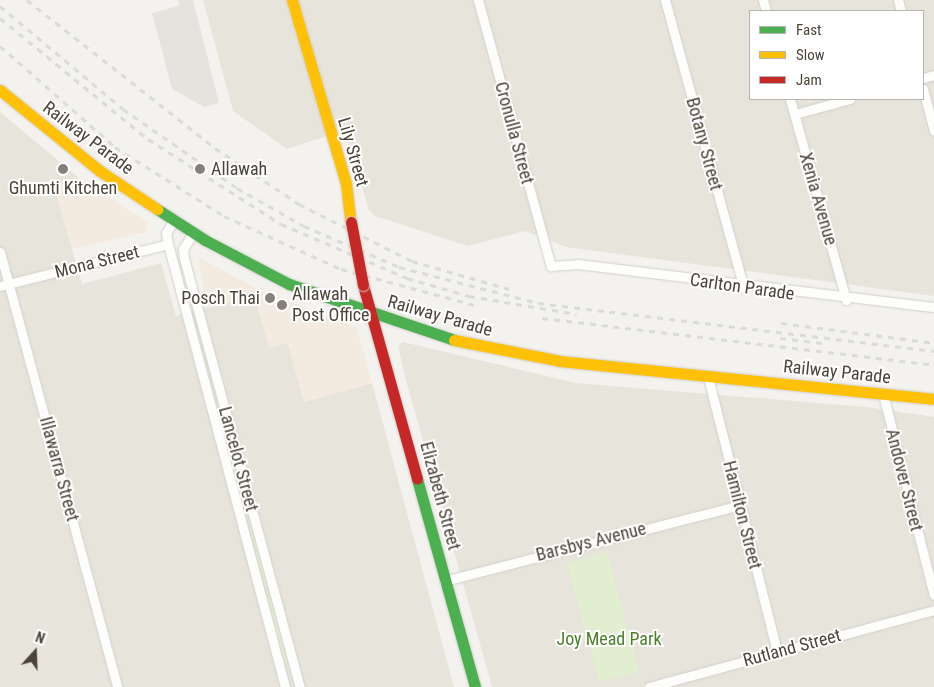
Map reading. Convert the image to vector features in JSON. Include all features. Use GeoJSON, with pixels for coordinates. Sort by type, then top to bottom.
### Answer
{"type":"FeatureCollection","features":[{"type":"Feature","properties":{"kind":"main road","name":"Lily Street"},"geometry":{"type":"LineString","coordinates":[[292,0],[346,184],[351,222],[371,315]]}},
{"type":"Feature","properties":{"kind":"main road","name":"Railway Parade"},"geometry":{"type":"LineString","coordinates":[[0,90],[100,171],[193,233],[289,284],[371,315],[492,350],[708,377],[934,399]]}},
{"type":"Feature","properties":{"kind":"main road","name":"Elizabeth Street"},"geometry":{"type":"LineString","coordinates":[[371,315],[475,687]]}},
{"type":"Feature","properties":{"kind":"street","name":"Cronulla Street"},"geometry":{"type":"LineString","coordinates":[[478,0],[551,266]]}},
{"type":"Feature","properties":{"kind":"street","name":"Botany Street"},"geometry":{"type":"LineString","coordinates":[[665,0],[744,288]]}},
{"type":"Feature","properties":{"kind":"street"},"geometry":{"type":"LineString","coordinates":[[924,93],[934,131]]}},
{"type":"Feature","properties":{"kind":"street","name":"Xenia Avenue"},"geometry":{"type":"LineString","coordinates":[[790,100],[846,300]]}},
{"type":"Feature","properties":{"kind":"street"},"geometry":{"type":"LineString","coordinates":[[795,114],[846,100]]}},
{"type":"Feature","properties":{"kind":"street"},"geometry":{"type":"LineString","coordinates":[[174,220],[166,233],[168,244],[183,249],[193,233]]}},
{"type":"Feature","properties":{"kind":"street","name":"Mona Street"},"geometry":{"type":"LineString","coordinates":[[4,285],[168,244]]}},
{"type":"Feature","properties":{"kind":"street","name":"Lancelot Street"},"geometry":{"type":"LineString","coordinates":[[168,244],[285,687]]}},
{"type":"Feature","properties":{"kind":"street","name":"Lancelot Street"},"geometry":{"type":"LineString","coordinates":[[183,249],[300,687]]}},
{"type":"Feature","properties":{"kind":"street","name":"Illawarra Street"},"geometry":{"type":"LineString","coordinates":[[0,252],[4,285],[117,687]]}},
{"type":"Feature","properties":{"kind":"street","name":"Carlton Parade"},"geometry":{"type":"LineString","coordinates":[[551,266],[578,264],[744,288],[846,300],[934,307]]}},
{"type":"Feature","properties":{"kind":"street","name":"Hamilton Street"},"geometry":{"type":"LineString","coordinates":[[708,377],[777,652]]}},
{"type":"Feature","properties":{"kind":"street","name":"Andover Street"},"geometry":{"type":"LineString","coordinates":[[883,394],[934,595]]}},
{"type":"Feature","properties":{"kind":"street","name":"Barsbys Avenue"},"geometry":{"type":"LineString","coordinates":[[444,580],[739,505]]}},
{"type":"Feature","properties":{"kind":"street","name":"Rutland Street"},"geometry":{"type":"LineString","coordinates":[[650,687],[934,610]]}},
{"type":"Feature","properties":{"kind":"shaded area"},"geometry":{"type":"Polygon","coordinates":[[[178,0],[193,0],[219,103],[204,107],[172,89],[152,13],[179,6],[178,0]]]}},
{"type":"Feature","properties":{"kind":"shaded area"},"geometry":{"type":"Polygon","coordinates":[[[203,0],[934,0],[934,296],[566,247],[525,231],[468,246],[375,216],[369,210],[345,130],[287,149],[233,111],[203,0]]]}},
{"type":"Feature","properties":{"kind":"shaded area"},"geometry":{"type":"Polygon","coordinates":[[[0,112],[78,177],[55,187],[82,284],[161,263],[176,316],[254,295],[269,347],[288,343],[304,402],[372,383],[454,687],[0,687],[0,112]]]}},
{"type":"Feature","properties":{"kind":"shaded area"},"geometry":{"type":"Polygon","coordinates":[[[78,177],[148,223],[147,232],[72,249],[54,187],[78,177]]]}},
{"type":"Feature","properties":{"kind":"shaded area"},"geometry":{"type":"Polygon","coordinates":[[[198,257],[255,288],[357,328],[372,383],[304,402],[288,343],[269,348],[254,295],[208,308],[198,257]]]}},
{"type":"Feature","properties":{"kind":"shaded area"},"geometry":{"type":"Polygon","coordinates":[[[403,342],[576,383],[867,407],[934,417],[934,687],[492,687],[404,373],[398,346],[403,342]]]}},
{"type":"Feature","properties":{"kind":"green space"},"geometry":{"type":"Polygon","coordinates":[[[233,454],[249,514],[245,515],[228,456],[233,454]]]}},
{"type":"Feature","properties":{"kind":"green space"},"geometry":{"type":"Polygon","coordinates":[[[253,531],[267,585],[263,586],[248,532],[253,531]]]}},
{"type":"Feature","properties":{"kind":"green space","name":"Joy Mead Park"},"geometry":{"type":"Polygon","coordinates":[[[607,552],[639,672],[599,682],[567,563],[607,552]]]}},
{"type":"Feature","properties":{"kind":"green space"},"geometry":{"type":"Polygon","coordinates":[[[270,595],[288,661],[283,662],[265,596],[270,595]]]}},
{"type":"Feature","properties":{"kind":"railway"},"geometry":{"type":"LineString","coordinates":[[27,0],[215,148],[299,204],[412,261],[509,289]]}},
{"type":"Feature","properties":{"kind":"railway"},"geometry":{"type":"LineString","coordinates":[[0,6],[123,109],[237,188],[304,226],[399,267],[538,303],[934,351]]}},
{"type":"Feature","properties":{"kind":"railway"},"geometry":{"type":"LineString","coordinates":[[0,18],[148,139],[281,224],[407,278],[469,296],[576,314]]}},
{"type":"Feature","properties":{"kind":"railway"},"geometry":{"type":"LineString","coordinates":[[0,46],[115,147],[224,216],[341,269],[478,306]]}},
{"type":"Feature","properties":{"kind":"railway"},"geometry":{"type":"LineString","coordinates":[[542,318],[934,365]]}},
{"type":"Feature","properties":{"kind":"railway"},"geometry":{"type":"LineString","coordinates":[[781,323],[934,343]]}},
{"type":"Feature","properties":{"kind":"railway"},"geometry":{"type":"LineString","coordinates":[[780,338],[822,343]]}},
{"type":"Feature","properties":{"kind":"traffic: fast"},"geometry":{"type":"LineString","coordinates":[[157,209],[205,240],[289,284],[454,340]]}},
{"type":"Feature","properties":{"kind":"traffic: fast"},"geometry":{"type":"LineString","coordinates":[[417,479],[475,687]]}},
{"type":"Feature","properties":{"kind":"traffic: slow"},"geometry":{"type":"LineString","coordinates":[[292,0],[346,184],[351,222]]}},
{"type":"Feature","properties":{"kind":"traffic: slow"},"geometry":{"type":"LineString","coordinates":[[0,90],[100,171],[157,209]]}},
{"type":"Feature","properties":{"kind":"traffic: slow"},"geometry":{"type":"LineString","coordinates":[[454,340],[560,361],[934,399]]}},
{"type":"Feature","properties":{"kind":"traffic: jam"},"geometry":{"type":"LineString","coordinates":[[351,222],[363,285]]}},
{"type":"Feature","properties":{"kind":"traffic: jam"},"geometry":{"type":"LineString","coordinates":[[363,285],[417,479]]}},
{"type":"Feature","properties":{"kind":"place","name":"Ghumti Kitchen"},"geometry":{"type":"Point","coordinates":[63,169]}},
{"type":"Feature","properties":{"kind":"place","name":"Allawah"},"geometry":{"type":"Point","coordinates":[200,169]}},
{"type":"Feature","properties":{"kind":"place","name":"Posch Thai"},"geometry":{"type":"Point","coordinates":[270,298]}},
{"type":"Feature","properties":{"kind":"place","name":"Allawah Post Office"},"geometry":{"type":"Point","coordinates":[282,305]}}]}
